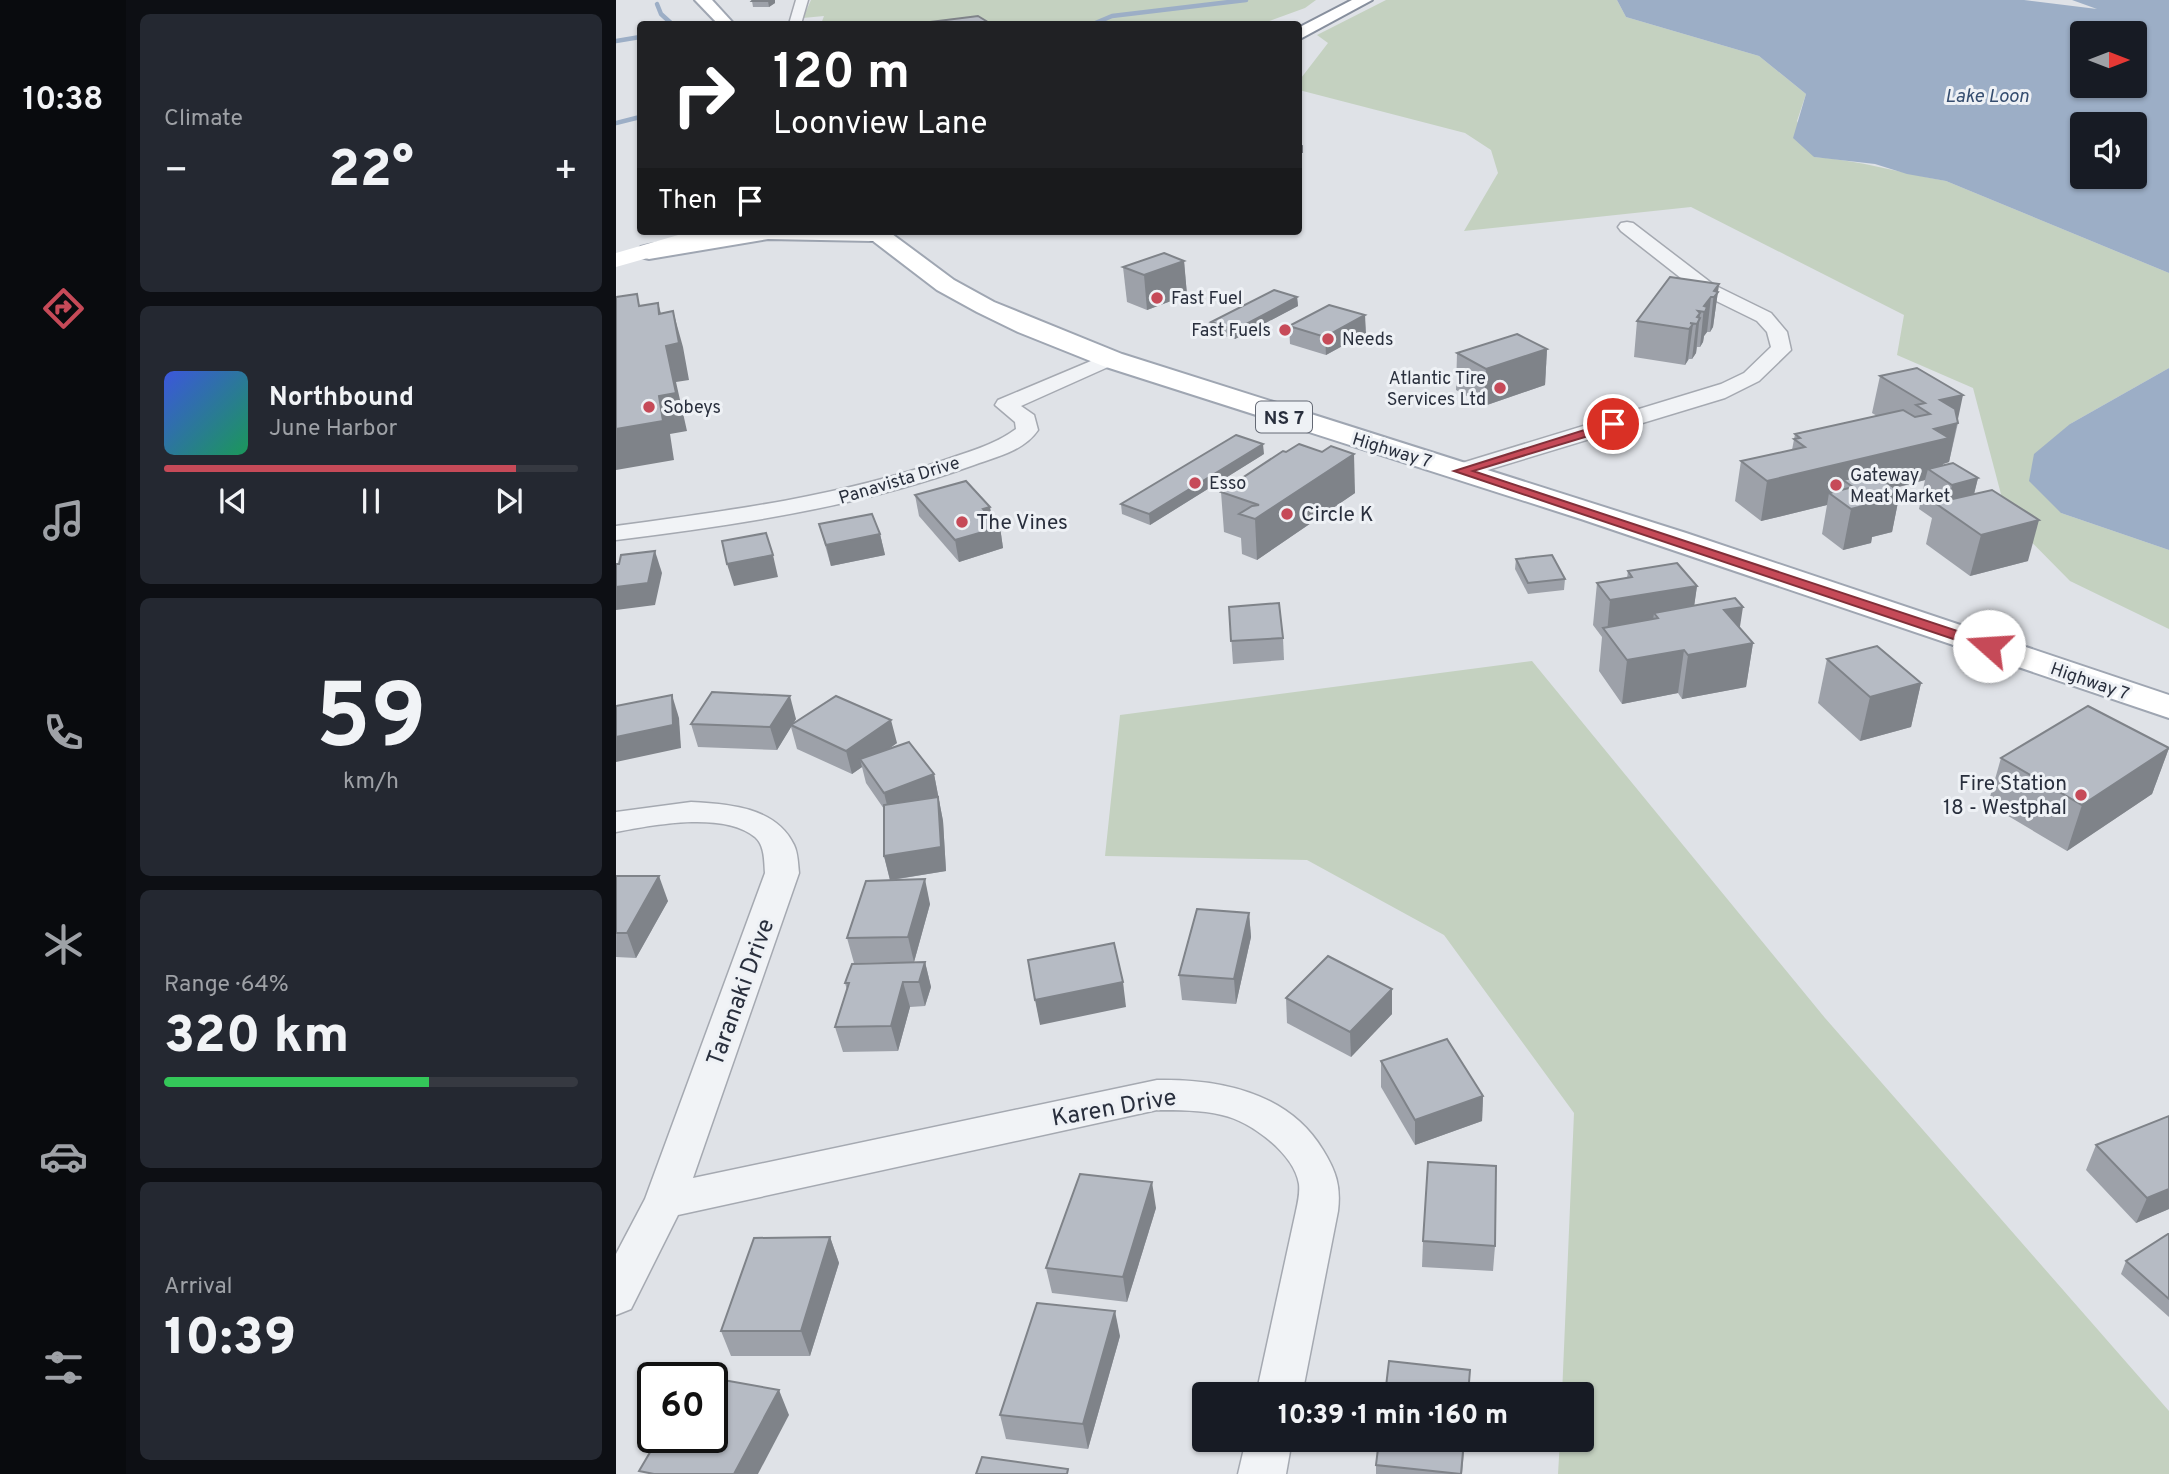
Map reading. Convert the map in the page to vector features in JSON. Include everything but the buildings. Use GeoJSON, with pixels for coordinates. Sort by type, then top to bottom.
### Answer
{"type":"FeatureCollection","features":[{"type":"Feature","properties":{"kind":"main road"},"geometry":{"type":"LineString","coordinates":[[703,0],[723,21]]}},
{"type":"Feature","properties":{"kind":"main road"},"geometry":{"type":"LineString","coordinates":[[1302,33],[1364,0]]}},
{"type":"Feature","properties":{"kind":"main road"},"geometry":{"type":"LineString","coordinates":[[649,252],[689,235]]}},
{"type":"Feature","properties":{"kind":"main road"},"geometry":{"type":"LineString","coordinates":[[616,260],[704,235]]}},
{"type":"Feature","properties":{"kind":"main road"},"geometry":{"type":"LineString","coordinates":[[649,252],[750,235]]}},
{"type":"Feature","properties":{"kind":"main road","name":"Highway 7"},"geometry":{"type":"LineString","coordinates":[[882,235],[938,279],[981,303],[1050,336],[1110,359],[1352,439],[1591,512],[2169,707]]}},
{"type":"Feature","properties":{"kind":"street"},"geometry":{"type":"LineString","coordinates":[[795,21],[802,0]]}},
{"type":"Feature","properties":{"kind":"street"},"geometry":{"type":"LineString","coordinates":[[1460,471],[1717,393],[1740,384],[1761,369],[1768,357],[1781,349],[1782,342],[1777,330],[1762,315],[1729,303],[1709,290],[1627,227]]}},
{"type":"Feature","properties":{"kind":"street","name":"Panavista Drive"},"geometry":{"type":"LineString","coordinates":[[616,533],[794,507],[896,483],[944,468],[1022,435],[1027,430],[1026,421],[1006,405],[1110,359]]}},
{"type":"Feature","properties":{"kind":"street","name":"Taranaki Drive"},"geometry":{"type":"LineString","coordinates":[[616,822],[667,813],[726,813],[757,825],[782,849],[784,859],[778,886],[665,1201],[616,1296]]}},
{"type":"Feature","properties":{"kind":"street","name":"Karen Drive"},"geometry":{"type":"LineString","coordinates":[[665,1201],[1157,1095],[1184,1094],[1235,1102],[1262,1114],[1298,1144],[1319,1185],[1317,1211],[1282,1382]]}},
{"type":"Feature","properties":{"kind":"street"},"geometry":{"type":"LineString","coordinates":[[1262,1474],[1267,1452]]}},
{"type":"Feature","properties":{"kind":"green space"},"geometry":{"type":"Polygon","coordinates":[[[811,0],[1316,0],[1305,8],[1269,21],[822,21],[824,16],[803,18],[811,0]]]}},
{"type":"Feature","properties":{"kind":"green space"},"geometry":{"type":"Polygon","coordinates":[[[1386,0],[1617,0],[1626,17],[1759,56],[1806,94],[1797,121],[1814,157],[1946,181],[2169,273],[2169,368],[2070,424],[2061,513],[2169,550],[2169,629],[2070,581],[2007,517],[1973,388],[1897,355],[1904,315],[1691,207],[1464,231],[1498,173],[1491,150],[1465,133],[1302,91],[1302,77],[1328,43],[1317,35],[1386,0]]]}},
{"type":"Feature","properties":{"kind":"green space"},"geometry":{"type":"Polygon","coordinates":[[[1532,661],[1825,1018],[2169,1411],[2169,1474],[1558,1474],[1559,1452],[1594,1452],[1594,1382],[1563,1382],[1574,1113],[1444,935],[1307,860],[1105,856],[1120,715],[1532,661]]]}},
{"type":"Feature","properties":{"kind":"water","name":"Lake Loon"},"geometry":{"type":"Polygon","coordinates":[[[1617,0],[2024,0],[2097,9],[2072,0],[2169,0],[2169,273],[1946,181],[1907,174],[1875,164],[1814,157],[1793,138],[1806,94],[1759,56],[1626,17],[1617,0]]]}},
{"type":"Feature","properties":{"kind":"water"},"geometry":{"type":"Polygon","coordinates":[[[2169,368],[2169,550],[2061,513],[2029,481],[2034,454],[2070,424],[2169,368]]]}},
{"type":"Feature","properties":{"kind":"waterway"},"geometry":{"type":"LineString","coordinates":[[1100,21],[1112,16],[1246,0]]}},
{"type":"Feature","properties":{"kind":"waterway"},"geometry":{"type":"LineString","coordinates":[[657,4],[661,14],[669,21]]}},
{"type":"Feature","properties":{"kind":"waterway"},"geometry":{"type":"LineString","coordinates":[[616,41],[637,38]]}},
{"type":"Feature","properties":{"kind":"waterway"},"geometry":{"type":"LineString","coordinates":[[616,123],[637,118]]}},
{"type":"Feature","properties":{"kind":"place","name":"Fast Fuel"},"geometry":{"type":"Point","coordinates":[1157,298]}},
{"type":"Feature","properties":{"kind":"place","name":"Fast Fuels"},"geometry":{"type":"Point","coordinates":[1285,330]}},
{"type":"Feature","properties":{"kind":"place","name":"Needs"},"geometry":{"type":"Point","coordinates":[1328,339]}},
{"type":"Feature","properties":{"kind":"place","name":"Atlantic Tire Services Ltd"},"geometry":{"type":"Point","coordinates":[1500,388]}},
{"type":"Feature","properties":{"kind":"place","name":"Sobeys"},"geometry":{"type":"Point","coordinates":[649,407]}},
{"type":"Feature","properties":{"kind":"place","name":"Esso"},"geometry":{"type":"Point","coordinates":[1195,483]}},
{"type":"Feature","properties":{"kind":"place","name":"Gateway Meat Market"},"geometry":{"type":"Point","coordinates":[1836,485]}},
{"type":"Feature","properties":{"kind":"place","name":"Circle K"},"geometry":{"type":"Point","coordinates":[1287,514]}},
{"type":"Feature","properties":{"kind":"place","name":"The Vines"},"geometry":{"type":"Point","coordinates":[962,522]}},
{"type":"Feature","properties":{"kind":"place","name":"Fire Station 18 - Westphal"},"geometry":{"type":"Point","coordinates":[2081,795]}},
{"type":"Feature","properties":{"kind":"route"},"geometry":{"type":"LineString","coordinates":[[1613,424],[1460,471],[1591,512],[1989,646]]}}]}
